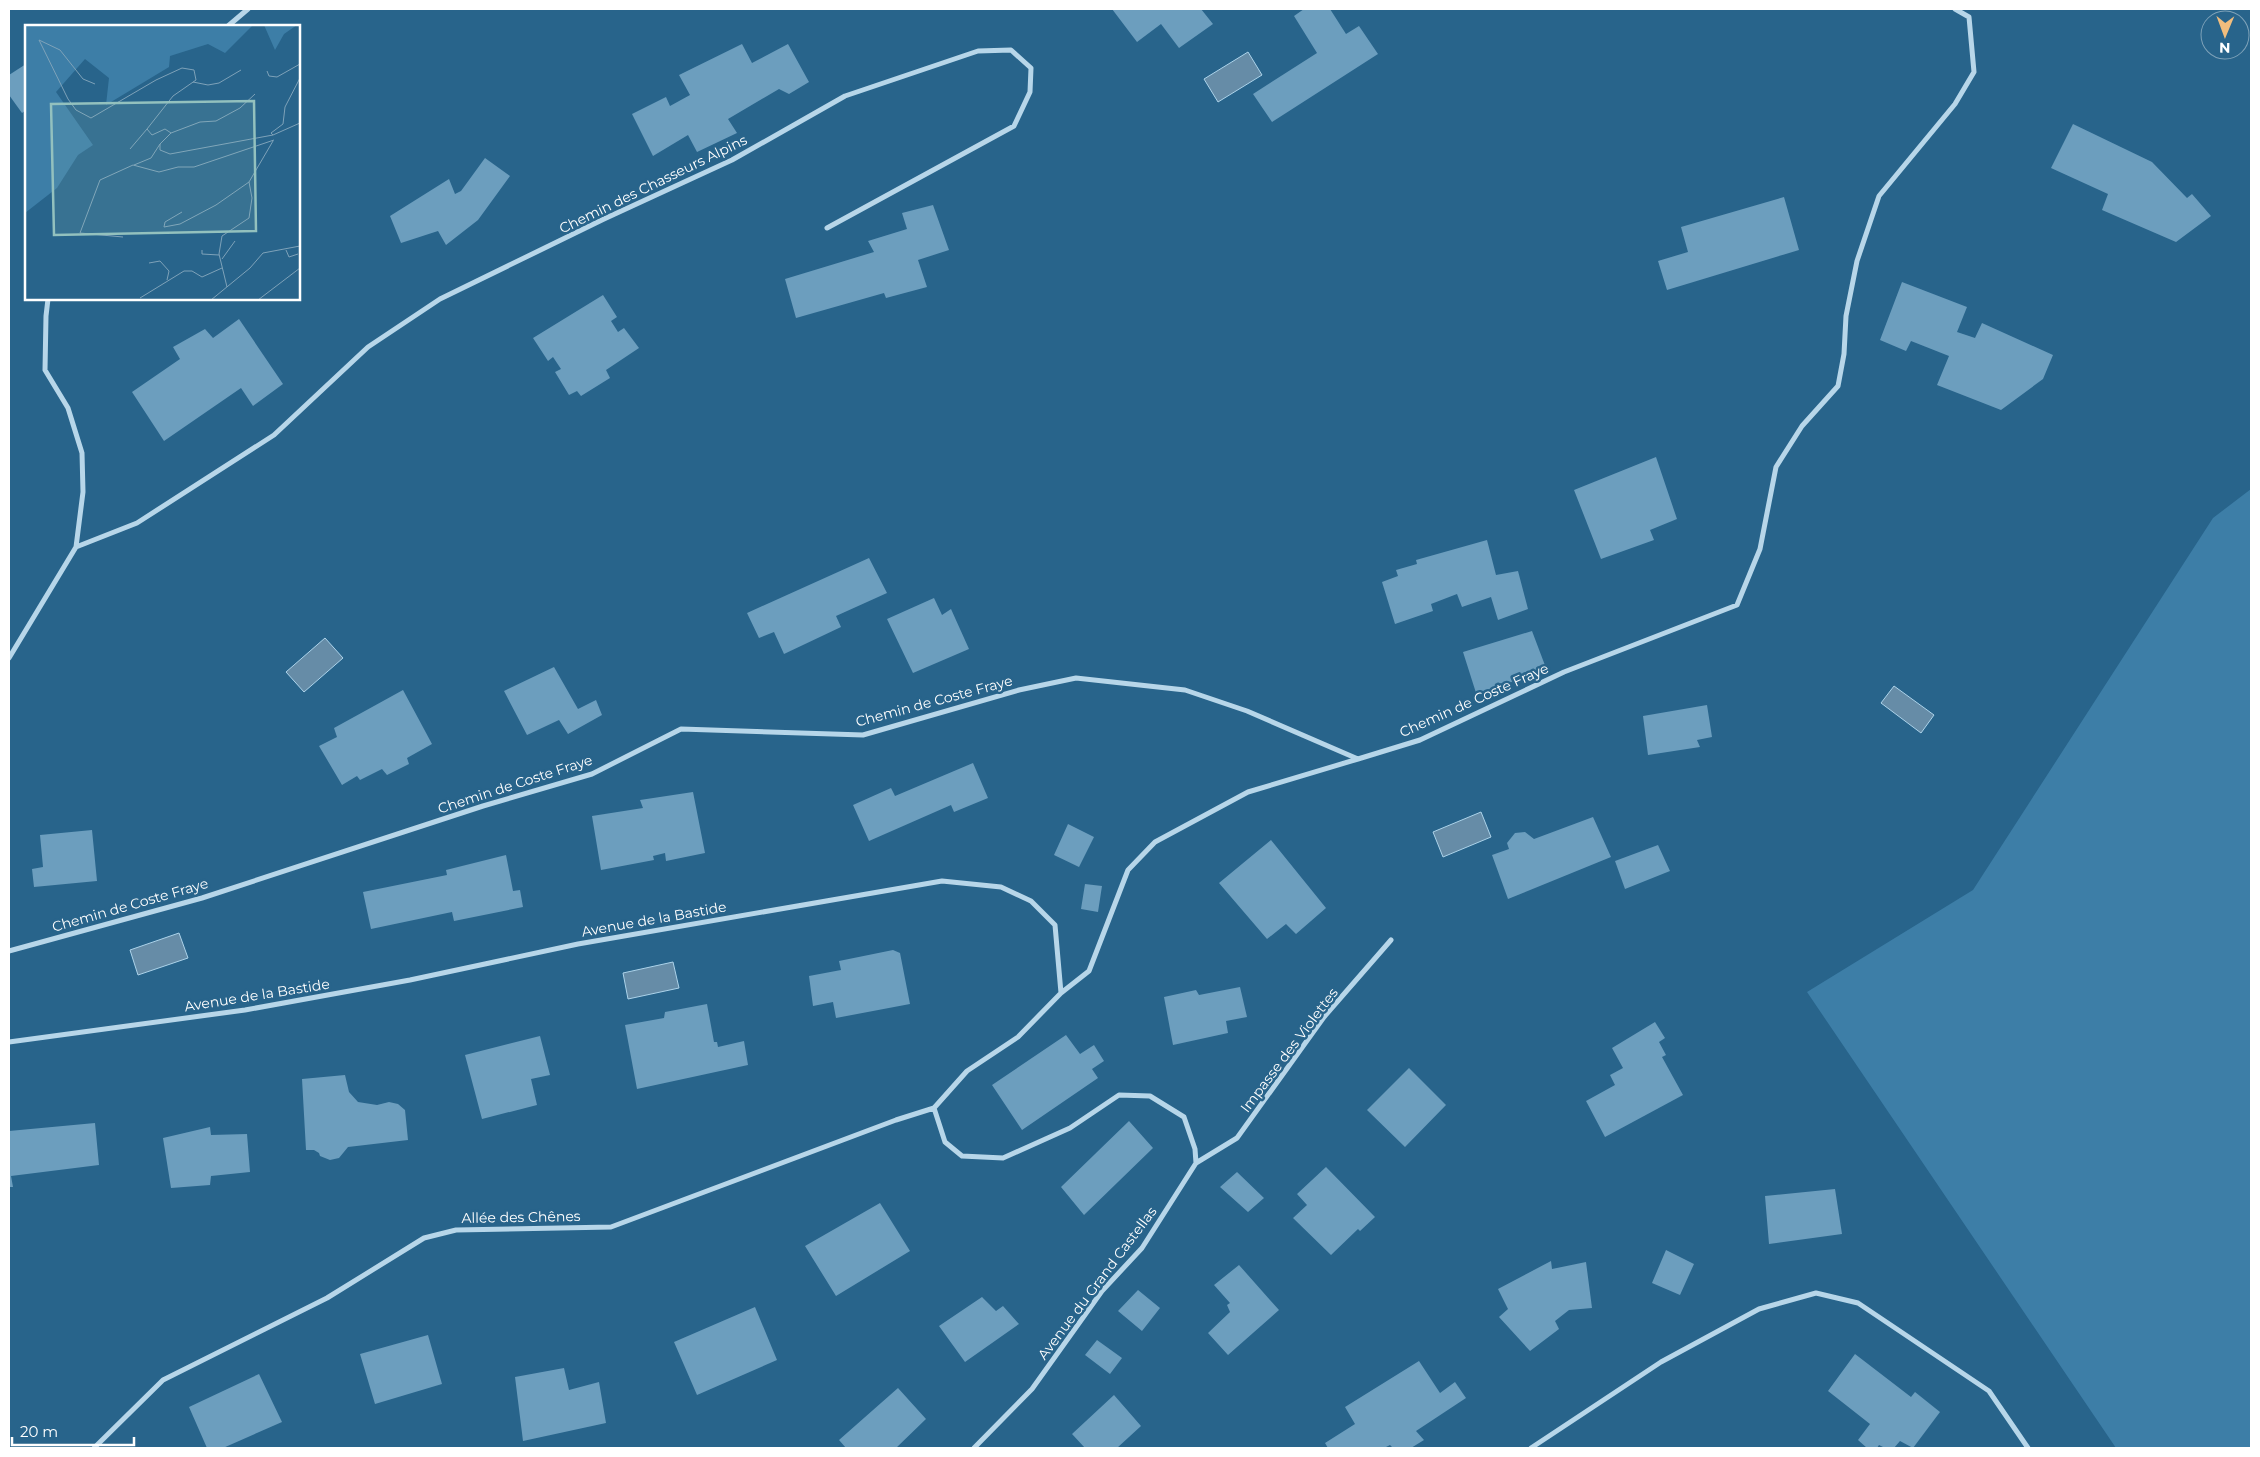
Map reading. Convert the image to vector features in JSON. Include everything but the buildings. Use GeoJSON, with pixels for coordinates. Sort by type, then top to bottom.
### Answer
{"type":"FeatureCollection","features":[{"type":"Feature","properties":{"kind":"street"},"geometry":{"type":"LineString","coordinates":[[229,25],[248,9]]}},
{"type":"Feature","properties":{"kind":"street","name":"Chemin de Coste Fraye"},"geometry":{"type":"LineString","coordinates":[[9,950],[202,898],[454,816],[592,774],[681,730],[863,735],[1019,690],[1076,678],[1185,690],[1247,711],[1358,759],[1420,740],[1564,672],[1737,605],[1760,549],[1776,467],[1802,426],[1838,386],[1844,354],[1846,316],[1857,261],[1879,196],[1955,104],[1974,72],[1968,17],[1955,9]]}},
{"type":"Feature","properties":{"kind":"street","name":"Chemin des Chasseurs Alpins"},"geometry":{"type":"LineString","coordinates":[[76,547],[137,523],[274,435],[368,347],[440,299],[732,160],[845,96],[978,51],[1011,50],[1031,68],[1030,92],[1014,126],[827,228]]}},
{"type":"Feature","properties":{"kind":"street"},"geometry":{"type":"LineString","coordinates":[[9,658],[76,547],[84,492],[82,453],[68,408],[45,370],[48,300]]}},
{"type":"Feature","properties":{"kind":"street"},"geometry":{"type":"LineString","coordinates":[[1196,1163],[1195,1150],[1184,1116],[1150,1096],[1119,1095],[1070,1128],[1003,1158],[962,1156],[945,1142],[934,1108],[967,1070],[1018,1037],[1061,993],[1089,971],[1128,870],[1155,842],[1248,792],[1358,759]]}},
{"type":"Feature","properties":{"kind":"street","name":"Avenue de la Bastide"},"geometry":{"type":"LineString","coordinates":[[9,1042],[245,1010],[410,980],[578,944],[942,881],[1001,887],[1031,901],[1055,926],[1061,993]]}},
{"type":"Feature","properties":{"kind":"street","name":"Impasse des Violettes"},"geometry":{"type":"LineString","coordinates":[[1196,1163],[1237,1138],[1324,1017],[1392,940]]}},
{"type":"Feature","properties":{"kind":"street","name":"Allée des Chênes"},"geometry":{"type":"LineString","coordinates":[[94,1448],[163,1380],[327,1298],[424,1238],[456,1230],[611,1226],[896,1120],[934,1108]]}},
{"type":"Feature","properties":{"kind":"street","name":"Avenue du Grand Castellas"},"geometry":{"type":"LineString","coordinates":[[974,1448],[1032,1389],[1102,1291],[1142,1248],[1196,1163]]}},
{"type":"Feature","properties":{"kind":"street"},"geometry":{"type":"LineString","coordinates":[[1531,1448],[1677,1353],[1759,1309],[1816,1292],[1858,1303],[1989,1391],[2028,1448]]}},
{"type":"Feature","properties":{"kind":"shaded area"},"geometry":{"type":"Polygon","coordinates":[[[1248,52],[1262,75],[1218,102],[1204,79],[1248,52]]]}},
{"type":"Feature","properties":{"kind":"shaded area"},"geometry":{"type":"Polygon","coordinates":[[[2251,489],[2251,1448],[2116,1448],[1807,992],[1973,890],[2213,518],[2251,489]]]}},
{"type":"Feature","properties":{"kind":"shaded area"},"geometry":{"type":"Polygon","coordinates":[[[325,638],[343,658],[304,692],[286,672],[325,638]]]}},
{"type":"Feature","properties":{"kind":"shaded area"},"geometry":{"type":"Polygon","coordinates":[[[1894,686],[1934,715],[1921,733],[1881,703],[1894,686]]]}},
{"type":"Feature","properties":{"kind":"shaded area"},"geometry":{"type":"Polygon","coordinates":[[[1481,812],[1491,837],[1443,857],[1433,832],[1481,812]]]}},
{"type":"Feature","properties":{"kind":"shaded area"},"geometry":{"type":"Polygon","coordinates":[[[179,933],[188,958],[138,975],[130,950],[179,933]]]}},
{"type":"Feature","properties":{"kind":"shaded area"},"geometry":{"type":"Polygon","coordinates":[[[673,962],[679,988],[628,999],[623,973],[673,962]]]}}]}
